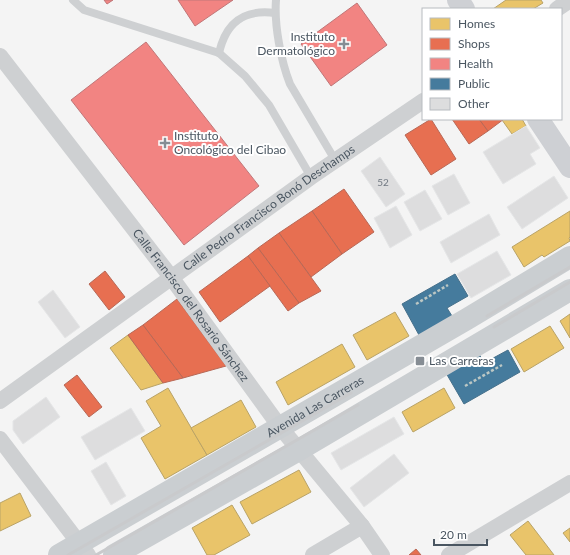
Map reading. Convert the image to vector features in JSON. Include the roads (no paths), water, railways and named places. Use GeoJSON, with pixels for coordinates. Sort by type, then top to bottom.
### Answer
{"type":"FeatureCollection","features":[{"type":"Feature","properties":{"kind":"main road","name":"Avenida Las Carreras"},"geometry":{"type":"LineString","coordinates":[[59,555],[83,549],[280,427],[467,319],[570,257]]}},
{"type":"Feature","properties":{"kind":"main road"},"geometry":{"type":"LineString","coordinates":[[114,555],[299,450],[570,290]]}},
{"type":"Feature","properties":{"kind":"street"},"geometry":{"type":"LineString","coordinates":[[558,8],[570,0]]}},
{"type":"Feature","properties":{"kind":"street","name":"Calle Francisco del Rosario Sánchez"},"geometry":{"type":"LineString","coordinates":[[0,56],[171,277],[280,427],[362,526],[382,555]]}},
{"type":"Feature","properties":{"kind":"street","name":"Calle Pedro Francisco Bonó Deschamps"},"geometry":{"type":"LineString","coordinates":[[0,401],[311,177],[422,102]]}},
{"type":"Feature","properties":{"kind":"street"},"geometry":{"type":"LineString","coordinates":[[539,120],[570,167]]}},
{"type":"Feature","properties":{"kind":"street"},"geometry":{"type":"LineString","coordinates":[[0,439],[83,549]]}},
{"type":"Feature","properties":{"kind":"street"},"geometry":{"type":"LineString","coordinates":[[449,555],[570,483]]}},
{"type":"Feature","properties":{"kind":"street"},"geometry":{"type":"LineString","coordinates":[[313,555],[362,526]]}},
{"type":"Feature","properties":{"kind":"lane"},"geometry":{"type":"LineString","coordinates":[[73,0],[84,10],[219,53],[245,76],[269,105],[311,177]]}},
{"type":"Feature","properties":{"kind":"lane"},"geometry":{"type":"LineString","coordinates":[[276,0],[275,13],[285,71],[290,84],[336,160]]}},
{"type":"Feature","properties":{"kind":"lane"},"geometry":{"type":"LineString","coordinates":[[219,53],[222,40],[228,28],[238,20],[249,14],[262,12],[275,13]]}},
{"type":"Feature","properties":{"kind":"railway"},"geometry":{"type":"LineString","coordinates":[[487,316],[570,267]]}},
{"type":"Feature","properties":{"kind":"railway"},"geometry":{"type":"LineString","coordinates":[[494,327],[570,282]]}},
{"type":"Feature","properties":{"kind":"railway"},"geometry":{"type":"LineString","coordinates":[[68,555],[351,393]]}},
{"type":"Feature","properties":{"kind":"railway"},"geometry":{"type":"LineString","coordinates":[[96,555],[358,405]]}},
{"type":"Feature","properties":{"kind":"place","name":"Instituto Dermatológico"},"geometry":{"type":"Point","coordinates":[344,44]}},
{"type":"Feature","properties":{"kind":"place","name":"Instituto Oncológico del Cibao"},"geometry":{"type":"Point","coordinates":[165,143]}},
{"type":"Feature","properties":{"kind":"place","name":"Las Carreras"},"geometry":{"type":"Point","coordinates":[420,361]}}]}
